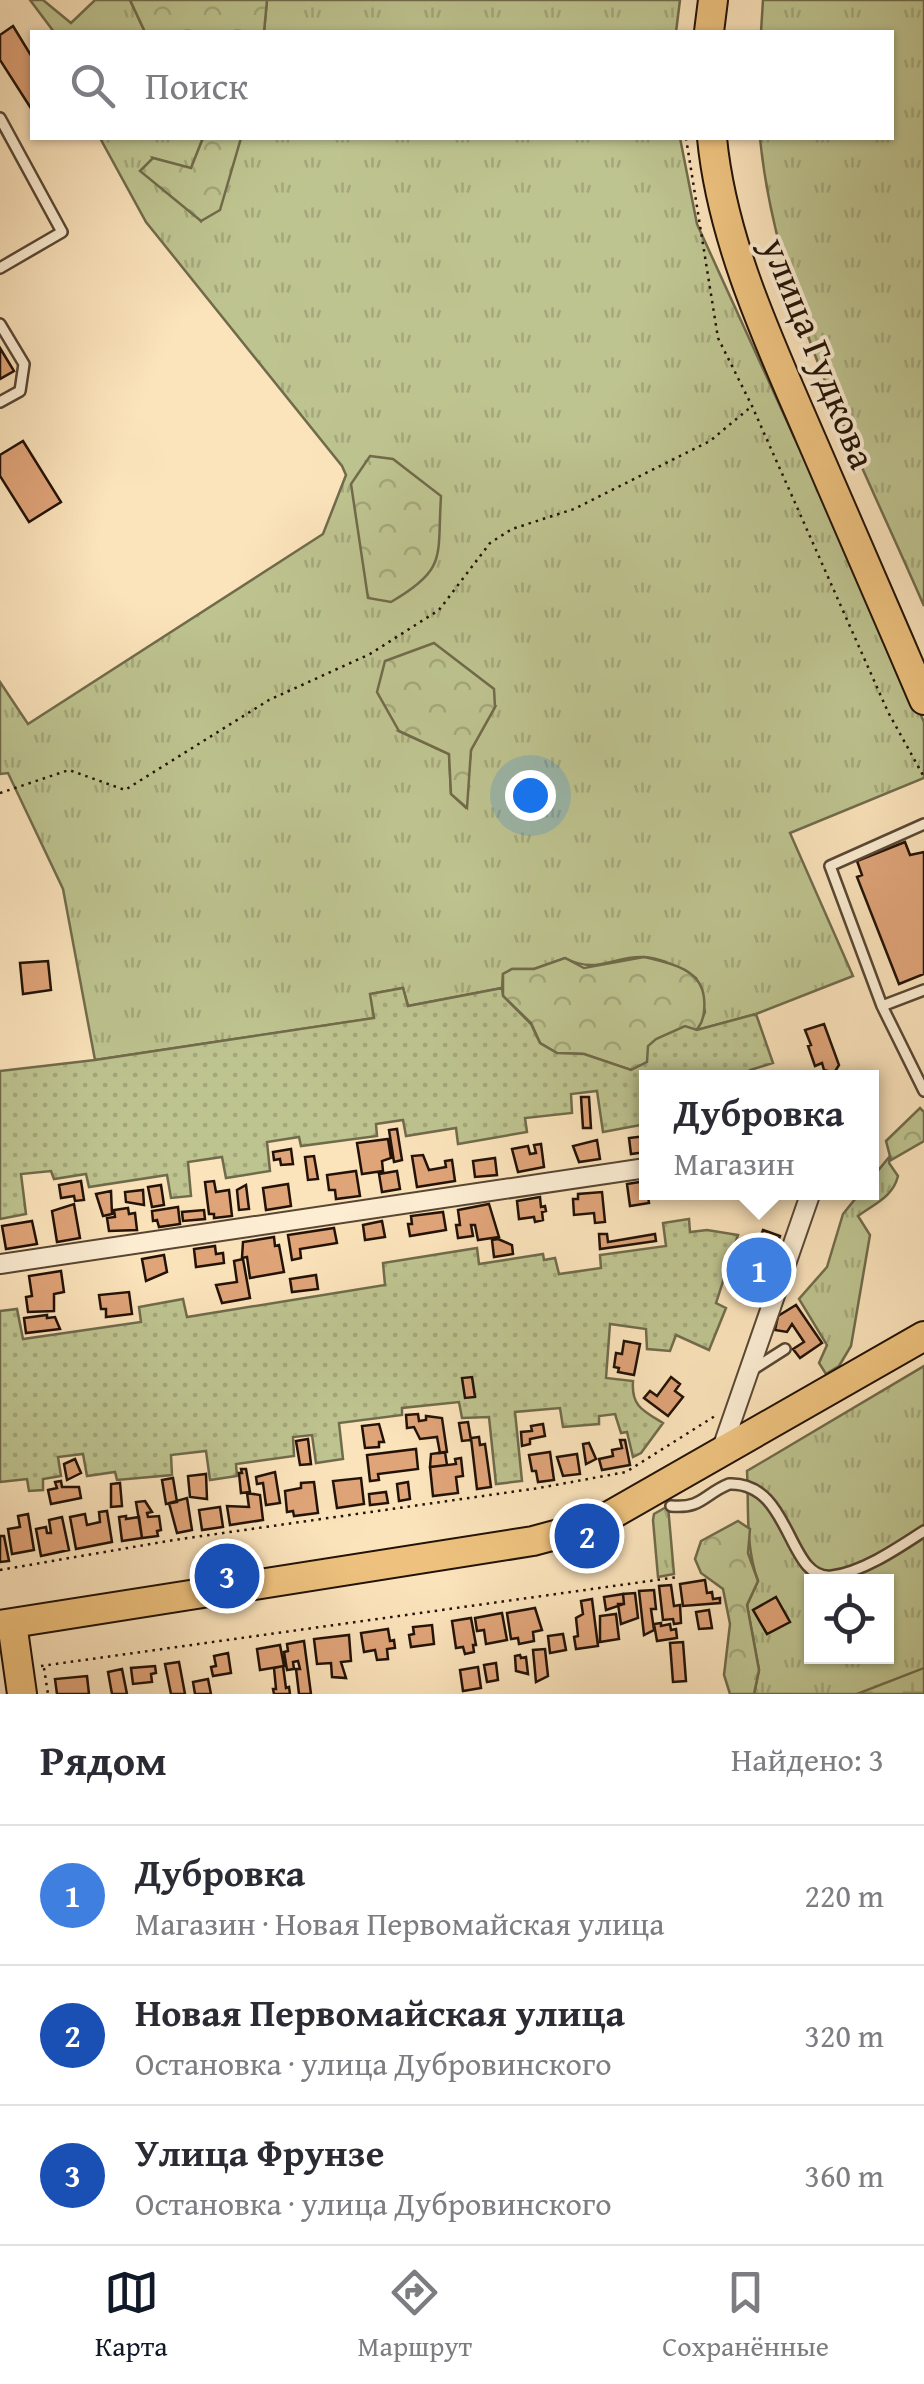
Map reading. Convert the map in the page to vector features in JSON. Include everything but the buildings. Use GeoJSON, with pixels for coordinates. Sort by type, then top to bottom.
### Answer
{"type":"FeatureCollection","features":[{"type":"Feature","properties":{"kind":"main road"},"geometry":{"type":"LineString","coordinates":[[710,30],[714,0]]}},
{"type":"Feature","properties":{"kind":"main road","name":"улица Гудкова"},"geometry":{"type":"LineString","coordinates":[[712,140],[724,205],[743,274],[924,700]]}},
{"type":"Feature","properties":{"kind":"main road"},"geometry":{"type":"LineString","coordinates":[[28,1677],[6,1624],[533,1541],[574,1530],[612,1515],[924,1336]]}},
{"type":"Feature","properties":{"kind":"street"},"geometry":{"type":"LineString","coordinates":[[0,1264],[639,1169]]}},
{"type":"Feature","properties":{"kind":"street"},"geometry":{"type":"LineString","coordinates":[[720,1454],[808,1200]]}},
{"type":"Feature","properties":{"kind":"lane"},"geometry":{"type":"LineString","coordinates":[[0,118],[62,232],[0,268]]}},
{"type":"Feature","properties":{"kind":"lane"},"geometry":{"type":"LineString","coordinates":[[0,324],[24,364],[20,391],[0,402]]}},
{"type":"Feature","properties":{"kind":"lane"},"geometry":{"type":"LineString","coordinates":[[922,1093],[882,1006],[830,866],[924,824]]}},
{"type":"Feature","properties":{"kind":"lane"},"geometry":{"type":"LineString","coordinates":[[882,1006],[924,990]]}},
{"type":"Feature","properties":{"kind":"lane"},"geometry":{"type":"LineString","coordinates":[[745,1374],[785,1349]]}},
{"type":"Feature","properties":{"kind":"lane"},"geometry":{"type":"LineString","coordinates":[[671,1506],[688,1508],[729,1484],[754,1488],[785,1524],[809,1569],[816,1575],[830,1577],[854,1569],[924,1532]]}},
{"type":"Feature","properties":{"kind":"path"},"geometry":{"type":"LineString","coordinates":[[686,140],[718,338],[888,712],[924,776]]}},
{"type":"Feature","properties":{"kind":"path"},"geometry":{"type":"LineString","coordinates":[[0,792],[69,770],[124,790],[269,700],[370,654],[439,610],[490,543],[512,529],[574,509],[710,442],[752,406]]}},
{"type":"Feature","properties":{"kind":"path"},"geometry":{"type":"LineString","coordinates":[[0,1570],[626,1472],[736,1404]]}},
{"type":"Feature","properties":{"kind":"path"},"geometry":{"type":"LineString","coordinates":[[28,1677],[678,1576]]}},
{"type":"Feature","properties":{"kind":"path"},"geometry":{"type":"LineString","coordinates":[[28,1677],[48,1694]]}},
{"type":"Feature","properties":{"kind":"green space"},"geometry":{"type":"Polygon","coordinates":[[[30,0],[43,0],[71,23],[95,0],[130,0],[144,30],[52,30],[30,0]]]}},
{"type":"Feature","properties":{"kind":"green space"},"geometry":{"type":"Polygon","coordinates":[[[130,0],[267,0],[264,30],[144,30],[130,0]]]}},
{"type":"Feature","properties":{"kind":"green space"},"geometry":{"type":"Polygon","coordinates":[[[267,0],[680,0],[676,30],[264,30],[267,0]]]}},
{"type":"Feature","properties":{"kind":"green space"},"geometry":{"type":"Polygon","coordinates":[[[763,0],[924,0],[924,606],[848,435],[802,319],[769,199],[760,140],[894,140],[894,30],[761,30],[763,0]]]}},
{"type":"Feature","properties":{"kind":"green space"},"geometry":{"type":"Polygon","coordinates":[[[101,140],[202,140],[191,169],[153,158],[201,221],[240,140],[680,140],[697,224],[924,722],[924,778],[790,833],[853,976],[756,1014],[697,1030],[705,1012],[696,978],[684,971],[664,961],[643,957],[596,965],[565,958],[534,969],[512,969],[503,974],[502,988],[408,1006],[403,988],[371,994],[375,1018],[95,1060],[63,889],[8,773],[0,774],[0,682],[28,724],[323,534],[346,475],[146,222],[101,140]],[[495,707],[399,731],[449,754],[451,794],[465,807],[471,750],[495,707]]]}},
{"type":"Feature","properties":{"kind":"green space"},"geometry":{"type":"Polygon","coordinates":[[[202,140],[240,140],[220,210],[201,221],[140,171],[153,158],[191,168],[202,140]]]}},
{"type":"Feature","properties":{"kind":"green space"},"geometry":{"type":"Polygon","coordinates":[[[370,456],[393,459],[441,496],[436,560],[422,580],[391,602],[368,598],[351,484],[370,456]]]}},
{"type":"Feature","properties":{"kind":"green space"},"geometry":{"type":"Polygon","coordinates":[[[434,643],[494,689],[495,707],[471,750],[467,808],[451,794],[449,754],[399,731],[377,692],[385,661],[434,643]]]}},
{"type":"Feature","properties":{"kind":"green space"},"geometry":{"type":"Polygon","coordinates":[[[644,957],[690,973],[702,988],[704,1013],[698,1028],[686,1039],[631,1070],[584,1054],[557,1053],[540,1043],[531,1023],[503,996],[503,974],[512,969],[534,969],[565,958],[584,968],[644,957]]]}},
{"type":"Feature","properties":{"kind":"green space"},"geometry":{"type":"Polygon","coordinates":[[[403,988],[408,1006],[502,988],[503,996],[531,1024],[540,1043],[557,1053],[584,1054],[631,1070],[647,1062],[648,1046],[656,1039],[685,1026],[697,1030],[756,1014],[773,1063],[750,1070],[639,1070],[639,1125],[603,1132],[597,1091],[571,1094],[572,1113],[525,1118],[527,1132],[458,1144],[456,1128],[406,1136],[403,1120],[376,1124],[377,1136],[301,1146],[299,1137],[267,1142],[270,1171],[226,1178],[222,1157],[188,1162],[191,1196],[171,1198],[167,1175],[89,1187],[86,1174],[54,1179],[51,1171],[21,1174],[26,1214],[0,1219],[0,1071],[374,1018],[370,994],[403,988]]]}},
{"type":"Feature","properties":{"kind":"green space"},"geometry":{"type":"Polygon","coordinates":[[[920,1108],[924,1112],[924,1141],[891,1160],[886,1141],[920,1108]]]}},
{"type":"Feature","properties":{"kind":"green space"},"geometry":{"type":"Polygon","coordinates":[[[890,1156],[889,1163],[898,1176],[882,1199],[858,1216],[870,1235],[851,1346],[839,1366],[826,1374],[819,1363],[827,1345],[799,1299],[827,1267],[843,1214],[854,1200],[879,1200],[879,1169],[890,1156]]]}},
{"type":"Feature","properties":{"kind":"green space"},"geometry":{"type":"Polygon","coordinates":[[[689,1219],[690,1232],[707,1230],[738,1235],[716,1303],[726,1308],[709,1350],[676,1335],[670,1351],[647,1349],[646,1329],[610,1324],[606,1378],[633,1381],[636,1402],[663,1423],[641,1453],[633,1457],[627,1432],[621,1433],[615,1414],[599,1416],[599,1424],[563,1427],[560,1408],[515,1412],[522,1481],[496,1484],[489,1417],[462,1418],[459,1402],[402,1408],[402,1415],[339,1423],[343,1459],[316,1463],[312,1435],[293,1437],[294,1456],[236,1464],[237,1476],[210,1480],[206,1451],[171,1455],[172,1475],[117,1480],[115,1472],[87,1476],[83,1454],[58,1457],[61,1476],[43,1479],[43,1490],[29,1491],[27,1479],[0,1482],[0,1311],[17,1309],[23,1339],[141,1322],[139,1307],[183,1299],[187,1317],[385,1285],[383,1263],[477,1248],[479,1264],[543,1254],[544,1260],[555,1258],[559,1274],[601,1268],[600,1255],[666,1246],[663,1223],[689,1219]]]}},
{"type":"Feature","properties":{"kind":"green space"},"geometry":{"type":"Polygon","coordinates":[[[924,1366],[924,1694],[754,1694],[759,1670],[747,1605],[758,1581],[749,1541],[747,1471],[924,1366]]]}},
{"type":"Feature","properties":{"kind":"green space"},"geometry":{"type":"Polygon","coordinates":[[[668,1506],[674,1574],[658,1577],[653,1520],[654,1514],[668,1506]]]}},
{"type":"Feature","properties":{"kind":"green space"},"geometry":{"type":"Polygon","coordinates":[[[738,1521],[750,1529],[748,1553],[758,1581],[747,1605],[759,1670],[754,1694],[730,1694],[724,1675],[730,1624],[723,1589],[701,1573],[695,1559],[701,1541],[738,1521]]]}},
{"type":"Feature","properties":{"kind":"green space"},"geometry":{"type":"Polygon","coordinates":[[[924,1668],[924,1694],[857,1694],[924,1668]]]}},
{"type":"Feature","properties":{"kind":"place","name":"Дубровка"},"geometry":{"type":"Point","coordinates":[759,1270]}},
{"type":"Feature","properties":{"kind":"place","name":"Новая Первомайская улица"},"geometry":{"type":"Point","coordinates":[587,1536]}},
{"type":"Feature","properties":{"kind":"place","name":"Улица Фрунзе"},"geometry":{"type":"Point","coordinates":[227,1576]}}]}
